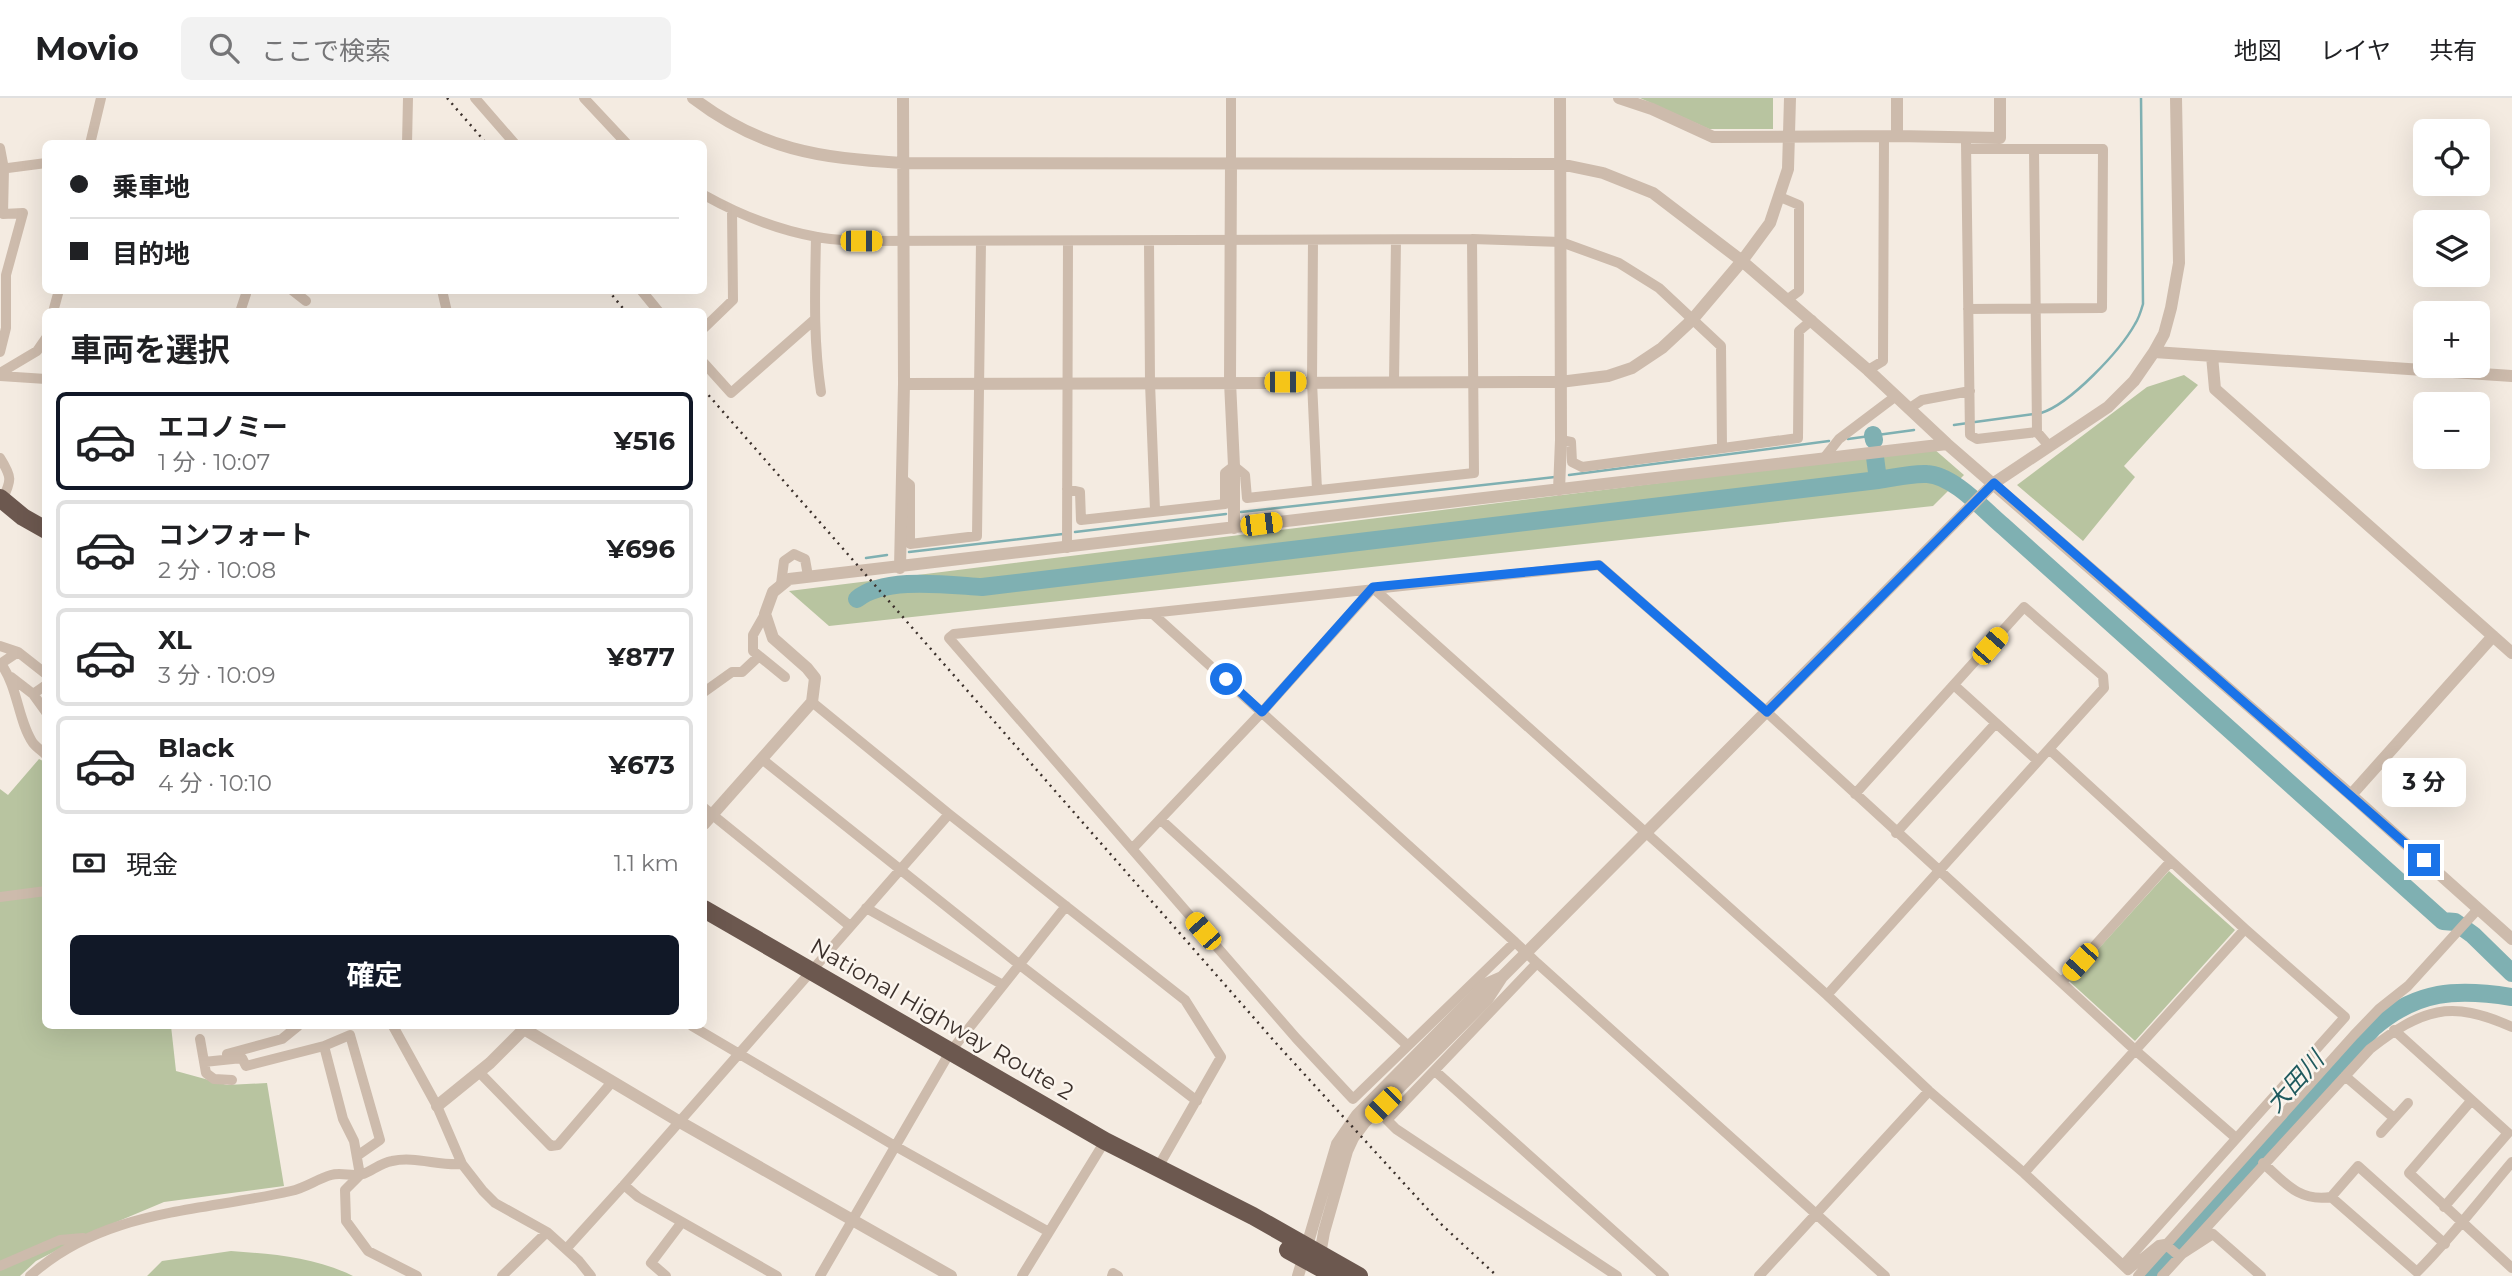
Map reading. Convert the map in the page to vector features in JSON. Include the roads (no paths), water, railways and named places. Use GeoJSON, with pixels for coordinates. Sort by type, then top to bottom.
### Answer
{"type":"FeatureCollection","features":[{"type":"Feature","properties":{"kind":"highway"},"geometry":{"type":"LineString","coordinates":[[1,499],[23,517],[42,528]]}},
{"type":"Feature","properties":{"kind":"highway","name":"National Highway Route 2"},"geometry":{"type":"LineString","coordinates":[[707,911],[1105,1141],[1157,1170],[1199,1188],[1310,1263],[1335,1276]]}},
{"type":"Feature","properties":{"kind":"highway","name":"National Highway Route 2"},"geometry":{"type":"LineString","coordinates":[[1310,1263],[1359,1276]]}},
{"type":"Feature","properties":{"kind":"street"},"geometry":{"type":"LineString","coordinates":[[91,140],[101,98]]}},
{"type":"Feature","properties":{"kind":"street"},"geometry":{"type":"LineString","coordinates":[[407,140],[408,98]]}},
{"type":"Feature","properties":{"kind":"street"},"geometry":{"type":"LineString","coordinates":[[475,98],[512,140]]}},
{"type":"Feature","properties":{"kind":"street"},"geometry":{"type":"LineString","coordinates":[[584,98],[623,140]]}},
{"type":"Feature","properties":{"kind":"street"},"geometry":{"type":"LineString","coordinates":[[693,98],[716,116],[765,141],[793,150],[843,160],[902,163],[1560,164],[1604,173],[1653,193],[1788,299],[1910,408],[1990,487],[2351,795],[2475,913],[2512,939]]}},
{"type":"Feature","properties":{"kind":"street"},"geometry":{"type":"LineString","coordinates":[[900,568],[904,384],[903,98]]}},
{"type":"Feature","properties":{"kind":"street"},"geometry":{"type":"LineString","coordinates":[[1231,98],[1230,382],[1234,528]]}},
{"type":"Feature","properties":{"kind":"street"},"geometry":{"type":"LineString","coordinates":[[1559,489],[1560,98]]}},
{"type":"Feature","properties":{"kind":"street"},"geometry":{"type":"LineString","coordinates":[[1619,98],[1652,109],[1713,138],[1891,136],[2034,149],[2103,149],[2102,308],[1968,309]]}},
{"type":"Feature","properties":{"kind":"street"},"geometry":{"type":"LineString","coordinates":[[904,384],[1560,382],[1608,376],[1632,368],[1661,348],[1692,320],[1770,223],[1788,169],[1790,98]]}},
{"type":"Feature","properties":{"kind":"street"},"geometry":{"type":"LineString","coordinates":[[1868,370],[1882,361],[1891,136],[1897,98]]}},
{"type":"Feature","properties":{"kind":"street"},"geometry":{"type":"LineString","coordinates":[[1966,143],[2000,138],[2000,98]]}},
{"type":"Feature","properties":{"kind":"street"},"geometry":{"type":"LineString","coordinates":[[1310,1263],[1337,1144],[1357,1115],[1486,985],[1502,977],[1990,487],[2108,407],[2134,381],[2164,334],[2179,263],[2176,98]]}},
{"type":"Feature","properties":{"kind":"street"},"geometry":{"type":"LineString","coordinates":[[1966,143],[1970,435],[1977,439],[2037,432]]}},
{"type":"Feature","properties":{"kind":"street"},"geometry":{"type":"LineString","coordinates":[[0,148],[3,214],[23,213],[6,275],[6,328],[0,352]]}},
{"type":"Feature","properties":{"kind":"street"},"geometry":{"type":"LineString","coordinates":[[2034,149],[2037,432],[2049,446]]}},
{"type":"Feature","properties":{"kind":"street"},"geometry":{"type":"LineString","coordinates":[[2,169],[42,164]]}},
{"type":"Feature","properties":{"kind":"street"},"geometry":{"type":"LineString","coordinates":[[707,197],[732,210],[816,237],[861,241],[1472,239],[1560,242],[1619,263],[1659,288],[1721,346],[1722,448]]}},
{"type":"Feature","properties":{"kind":"street"},"geometry":{"type":"LineString","coordinates":[[1780,197],[1798,205],[1799,290],[1788,299]]}},
{"type":"Feature","properties":{"kind":"street"},"geometry":{"type":"LineString","coordinates":[[707,325],[733,300],[732,210]]}},
{"type":"Feature","properties":{"kind":"street"},"geometry":{"type":"LineString","coordinates":[[816,237],[814,320],[821,392]]}},
{"type":"Feature","properties":{"kind":"street"},"geometry":{"type":"LineString","coordinates":[[1234,466],[1245,475],[1247,499],[1474,473],[1472,239]]}},
{"type":"Feature","properties":{"kind":"street"},"geometry":{"type":"LineString","coordinates":[[1313,240],[1312,382],[1317,490]]}},
{"type":"Feature","properties":{"kind":"street"},"geometry":{"type":"LineString","coordinates":[[1394,382],[1396,240]]}},
{"type":"Feature","properties":{"kind":"street"},"geometry":{"type":"LineString","coordinates":[[1067,548],[1068,241]]}},
{"type":"Feature","properties":{"kind":"street"},"geometry":{"type":"LineString","coordinates":[[1149,241],[1150,383],[1155,510]]}},
{"type":"Feature","properties":{"kind":"street"},"geometry":{"type":"LineString","coordinates":[[901,478],[910,485],[910,544],[977,536],[981,242]]}},
{"type":"Feature","properties":{"kind":"street"},"geometry":{"type":"LineString","coordinates":[[241,308],[246,294]]}},
{"type":"Feature","properties":{"kind":"street"},"geometry":{"type":"LineString","coordinates":[[298,294],[306,300]]}},
{"type":"Feature","properties":{"kind":"street"},"geometry":{"type":"LineString","coordinates":[[644,294],[656,308]]}},
{"type":"Feature","properties":{"kind":"street"},"geometry":{"type":"LineString","coordinates":[[707,366],[731,393],[814,320]]}},
{"type":"Feature","properties":{"kind":"street"},"geometry":{"type":"LineString","coordinates":[[1561,440],[1571,442],[1572,462],[1581,467],[1798,438],[1800,331],[1812,320]]}},
{"type":"Feature","properties":{"kind":"street"},"geometry":{"type":"LineString","coordinates":[[0,374],[37,351],[42,344]]}},
{"type":"Feature","properties":{"kind":"street"},"geometry":{"type":"LineString","coordinates":[[2154,352],[2511,373]]}},
{"type":"Feature","properties":{"kind":"street"},"geometry":{"type":"LineString","coordinates":[[2212,356],[2215,389],[2512,653]]}},
{"type":"Feature","properties":{"kind":"street"},"geometry":{"type":"LineString","coordinates":[[0,374],[42,379]]}},
{"type":"Feature","properties":{"kind":"street"},"geometry":{"type":"LineString","coordinates":[[1910,408],[1922,400],[1970,391]]}},
{"type":"Feature","properties":{"kind":"street"},"geometry":{"type":"LineString","coordinates":[[1824,458],[1839,439],[1896,396]]}},
{"type":"Feature","properties":{"kind":"street"},"geometry":{"type":"LineString","coordinates":[[785,677],[753,651],[754,635],[773,592],[789,579],[1947,444]]}},
{"type":"Feature","properties":{"kind":"street"},"geometry":{"type":"LineString","coordinates":[[0,458],[9,472],[11,483],[1,499]]}},
{"type":"Feature","properties":{"kind":"street"},"geometry":{"type":"LineString","coordinates":[[1067,489],[1080,492],[1081,520],[1225,504],[1225,473],[1234,466]]}},
{"type":"Feature","properties":{"kind":"street"},"geometry":{"type":"LineString","coordinates":[[781,584],[784,561],[794,554],[805,559],[808,576]]}},
{"type":"Feature","properties":{"kind":"street"},"geometry":{"type":"LineString","coordinates":[[1515,942],[1353,1099],[1296,1038],[949,638],[954,634],[1153,614],[1373,587],[1599,565],[1767,712],[1896,833],[2236,1138]]}},
{"type":"Feature","properties":{"kind":"street"},"geometry":{"type":"LineString","coordinates":[[1132,849],[1262,712],[1373,587]]}},
{"type":"Feature","properties":{"kind":"street"},"geometry":{"type":"LineString","coordinates":[[1373,587],[1828,995],[1929,1091],[2024,1173],[2129,1272]]}},
{"type":"Feature","properties":{"kind":"street"},"geometry":{"type":"LineString","coordinates":[[1828,995],[2104,688],[2103,676],[2025,607],[1855,794]]}},
{"type":"Feature","properties":{"kind":"street"},"geometry":{"type":"LineString","coordinates":[[707,815],[763,760],[812,702],[815,678],[773,638],[765,614]]}},
{"type":"Feature","properties":{"kind":"street"},"geometry":{"type":"LineString","coordinates":[[1153,614],[1885,1276]]}},
{"type":"Feature","properties":{"kind":"street"},"geometry":{"type":"LineString","coordinates":[[2351,795],[2493,636]]}},
{"type":"Feature","properties":{"kind":"street"},"geometry":{"type":"LineString","coordinates":[[0,646],[18,652],[42,671]]}},
{"type":"Feature","properties":{"kind":"street"},"geometry":{"type":"LineString","coordinates":[[18,652],[1,664],[10,677],[33,743],[42,751]]}},
{"type":"Feature","properties":{"kind":"street"},"geometry":{"type":"LineString","coordinates":[[707,690],[732,672],[742,672],[758,657]]}},
{"type":"Feature","properties":{"kind":"street"},"geometry":{"type":"LineString","coordinates":[[10,677],[33,694],[42,706]]}},
{"type":"Feature","properties":{"kind":"street"},"geometry":{"type":"LineString","coordinates":[[1955,686],[2038,761]]}},
{"type":"Feature","properties":{"kind":"street"},"geometry":{"type":"LineString","coordinates":[[33,694],[42,688]]}},
{"type":"Feature","properties":{"kind":"street"},"geometry":{"type":"LineString","coordinates":[[812,702],[1185,1000],[1221,1057],[1157,1170]]}},
{"type":"Feature","properties":{"kind":"street"},"geometry":{"type":"LineString","coordinates":[[1896,833],[1996,723]]}},
{"type":"Feature","properties":{"kind":"street"},"geometry":{"type":"LineString","coordinates":[[2049,749],[2345,1017],[2236,1138],[2129,1272]]}},
{"type":"Feature","properties":{"kind":"street"},"geometry":{"type":"LineString","coordinates":[[763,760],[1020,965],[1197,1101]]}},
{"type":"Feature","properties":{"kind":"street"},"geometry":{"type":"LineString","coordinates":[[566,1249],[949,814]]}},
{"type":"Feature","properties":{"kind":"street"},"geometry":{"type":"LineString","coordinates":[[707,817],[850,926]]}},
{"type":"Feature","properties":{"kind":"street"},"geometry":{"type":"LineString","coordinates":[[1161,820],[1406,1045]]}},
{"type":"Feature","properties":{"kind":"street"},"geometry":{"type":"LineString","coordinates":[[2062,982],[2171,861]]}},
{"type":"Feature","properties":{"kind":"street"},"geometry":{"type":"LineString","coordinates":[[0,897],[42,892]]}},
{"type":"Feature","properties":{"kind":"street"},"geometry":{"type":"LineString","coordinates":[[820,1276],[950,1052],[1066,906]]}},
{"type":"Feature","properties":{"kind":"street"},"geometry":{"type":"LineString","coordinates":[[866,908],[1003,985]]}},
{"type":"Feature","properties":{"kind":"street"},"geometry":{"type":"LineString","coordinates":[[2162,1276],[2173,1251],[2354,1035],[2379,1009],[2409,986],[2475,913]]}},
{"type":"Feature","properties":{"kind":"street"},"geometry":{"type":"LineString","coordinates":[[2024,1173],[2245,929]]}},
{"type":"Feature","properties":{"kind":"street"},"geometry":{"type":"LineString","coordinates":[[1537,963],[1387,1120],[1396,1129],[1617,1276]]}},
{"type":"Feature","properties":{"kind":"street"},"geometry":{"type":"LineString","coordinates":[[2129,1272],[2208,1232],[2263,1163],[2370,1049],[2395,1030],[2432,1012],[2455,1010],[2477,1013],[2512,1027]]}},
{"type":"Feature","properties":{"kind":"street"},"geometry":{"type":"LineString","coordinates":[[204,1060],[282,1039],[294,1029]]}},
{"type":"Feature","properties":{"kind":"street"},"geometry":{"type":"LineString","coordinates":[[395,1029],[437,1107],[462,1164],[495,1203],[547,1231],[590,1276]]}},
{"type":"Feature","properties":{"kind":"street"},"geometry":{"type":"LineString","coordinates":[[437,1107],[479,1072],[523,1029]]}},
{"type":"Feature","properties":{"kind":"street"},"geometry":{"type":"LineString","coordinates":[[528,1029],[680,1122],[951,1276]]}},
{"type":"Feature","properties":{"kind":"street"},"geometry":{"type":"LineString","coordinates":[[697,1029],[895,1146],[1049,1232]]}},
{"type":"Feature","properties":{"kind":"street"},"geometry":{"type":"LineString","coordinates":[[2395,1030],[2508,1133],[2444,1207]]}},
{"type":"Feature","properties":{"kind":"street"},"geometry":{"type":"LineString","coordinates":[[204,1060],[242,1058],[246,1066],[324,1046],[350,1035],[380,1140],[357,1156]]}},
{"type":"Feature","properties":{"kind":"street"},"geometry":{"type":"LineString","coordinates":[[200,1039],[206,1073],[214,1079],[232,1080]]}},
{"type":"Feature","properties":{"kind":"street"},"geometry":{"type":"LineString","coordinates":[[282,1039],[287,1056]]}},
{"type":"Feature","properties":{"kind":"street"},"geometry":{"type":"LineString","coordinates":[[324,1046],[357,1156],[360,1175]]}},
{"type":"Feature","properties":{"kind":"street"},"geometry":{"type":"LineString","coordinates":[[1435,1071],[1664,1276]]}},
{"type":"Feature","properties":{"kind":"street"},"geometry":{"type":"LineString","coordinates":[[479,1072],[551,1146],[558,1145],[612,1082]]}},
{"type":"Feature","properties":{"kind":"street"},"geometry":{"type":"LineString","coordinates":[[2345,1076],[2394,1118]]}},
{"type":"Feature","properties":{"kind":"street"},"geometry":{"type":"LineString","coordinates":[[1759,1276],[1929,1091]]}},
{"type":"Feature","properties":{"kind":"street"},"geometry":{"type":"LineString","coordinates":[[2471,1101],[2409,1173],[2512,1268]]}},
{"type":"Feature","properties":{"kind":"street"},"geometry":{"type":"LineString","coordinates":[[2381,1133],[2408,1103]]}},
{"type":"Feature","properties":{"kind":"street"},"geometry":{"type":"LineString","coordinates":[[1022,1276],[1105,1141]]}},
{"type":"Feature","properties":{"kind":"street"},"geometry":{"type":"LineString","coordinates":[[30,1276],[46,1261],[87,1238],[128,1221],[296,1190],[332,1175],[360,1175],[394,1161],[462,1164]]}},
{"type":"Feature","properties":{"kind":"street"},"geometry":{"type":"LineString","coordinates":[[2263,1163],[2306,1197],[2331,1197],[2417,1272],[2445,1244],[2512,1163]]}},
{"type":"Feature","properties":{"kind":"street"},"geometry":{"type":"LineString","coordinates":[[2331,1197],[2358,1166],[2445,1244]]}},
{"type":"Feature","properties":{"kind":"street"},"geometry":{"type":"LineString","coordinates":[[360,1175],[345,1190],[346,1221],[368,1251],[417,1276]]}},
{"type":"Feature","properties":{"kind":"street"},"geometry":{"type":"LineString","coordinates":[[624,1185],[638,1197],[777,1276]]}},
{"type":"Feature","properties":{"kind":"street"},"geometry":{"type":"LineString","coordinates":[[666,1276],[651,1263],[682,1222]]}},
{"type":"Feature","properties":{"kind":"street"},"geometry":{"type":"LineString","coordinates":[[502,1276],[547,1231]]}},
{"type":"Feature","properties":{"kind":"street"},"geometry":{"type":"LineString","coordinates":[[2208,1232],[2261,1276]]}},
{"type":"Feature","properties":{"kind":"street"},"geometry":{"type":"LineString","coordinates":[[0,1266],[60,1240],[87,1238]]}},
{"type":"Feature","properties":{"kind":"street"},"geometry":{"type":"LineString","coordinates":[[1112,1276],[1113,1273],[1118,1276]]}},
{"type":"Feature","properties":{"kind":"waterway"},"geometry":{"type":"LineString","coordinates":[[2041,413],[2066,399],[2106,362],[2128,335],[2143,304],[2141,98]]}},
{"type":"Feature","properties":{"kind":"waterway"},"geometry":{"type":"LineString","coordinates":[[1975,422],[2034,414]]}},
{"type":"Feature","properties":{"kind":"waterway"},"geometry":{"type":"LineString","coordinates":[[1954,425],[1968,423]]}},
{"type":"Feature","properties":{"kind":"waterway"},"geometry":{"type":"LineString","coordinates":[[1848,439],[1914,430]]}},
{"type":"Feature","properties":{"kind":"waterway"},"geometry":{"type":"LineString","coordinates":[[1873,435],[1874,440]]}},
{"type":"Feature","properties":{"kind":"waterway"},"geometry":{"type":"LineString","coordinates":[[1569,475],[1829,441]]}},
{"type":"Feature","properties":{"kind":"waterway"},"geometry":{"type":"LineString","coordinates":[[1875,457],[1878,480]]}},
{"type":"Feature","properties":{"kind":"waterway"},"geometry":{"type":"LineString","coordinates":[[857,599],[883,587],[899,585],[982,587],[1908,475],[1937,476],[1947,480],[1977,503],[2443,921],[2455,922],[2473,935],[2512,973]]}},
{"type":"Feature","properties":{"kind":"waterway"},"geometry":{"type":"LineString","coordinates":[[1241,512],[1555,477]]}},
{"type":"Feature","properties":{"kind":"waterway"},"geometry":{"type":"LineString","coordinates":[[1075,532],[1226,514]]}},
{"type":"Feature","properties":{"kind":"waterway"},"geometry":{"type":"LineString","coordinates":[[909,552],[1063,534]]}},
{"type":"Feature","properties":{"kind":"waterway"},"geometry":{"type":"LineString","coordinates":[[866,558],[887,555]]}},
{"type":"Feature","properties":{"kind":"waterway","name":"大田川"},"geometry":{"type":"LineString","coordinates":[[2153,1276],[2373,1028],[2389,1015],[2422,999],[2438,995],[2473,993],[2512,997]]}},
{"type":"Feature","properties":{"kind":"railway"},"geometry":{"type":"LineString","coordinates":[[447,98],[484,140]]}},
{"type":"Feature","properties":{"kind":"railway"},"geometry":{"type":"LineString","coordinates":[[611,294],[623,308]]}},
{"type":"Feature","properties":{"kind":"railway"},"geometry":{"type":"LineString","coordinates":[[707,393],[1275,1042],[1442,1225],[1497,1276]]}}]}
